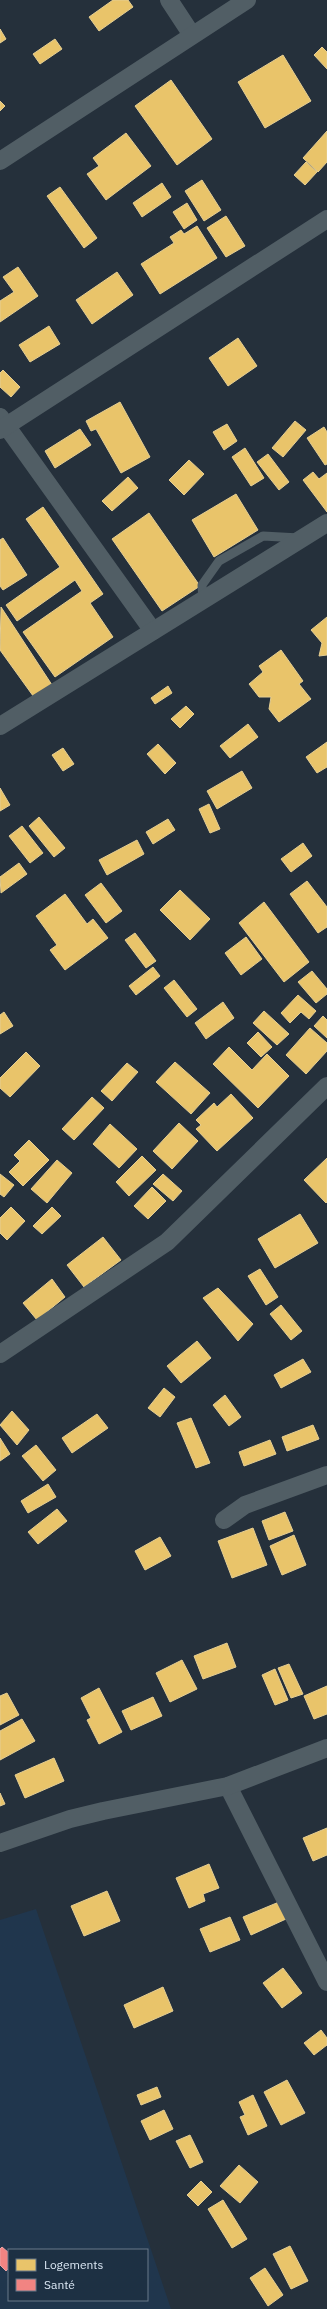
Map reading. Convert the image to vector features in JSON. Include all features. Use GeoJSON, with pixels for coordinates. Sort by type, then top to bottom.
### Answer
{"type":"FeatureCollection","features":[{"type":"Feature","properties":{"kind":"street"},"geometry":{"type":"LineString","coordinates":[[169,0],[192,35]]}},
{"type":"Feature","properties":{"kind":"street"},"geometry":{"type":"LineString","coordinates":[[0,161],[247,0]]}},
{"type":"Feature","properties":{"kind":"street"},"geometry":{"type":"LineString","coordinates":[[154,631],[2,424],[327,219]]}},
{"type":"Feature","properties":{"kind":"street"},"geometry":{"type":"LineString","coordinates":[[0,726],[327,523]]}},
{"type":"Feature","properties":{"kind":"street"},"geometry":{"type":"LineString","coordinates":[[0,1354],[167,1242],[327,1086]]}},
{"type":"Feature","properties":{"kind":"street"},"geometry":{"type":"LineString","coordinates":[[224,1520],[245,1505],[327,1475]]}},
{"type":"Feature","properties":{"kind":"street"},"geometry":{"type":"LineString","coordinates":[[0,1843],[90,1814],[228,1786],[327,1748]]}},
{"type":"Feature","properties":{"kind":"street"},"geometry":{"type":"LineString","coordinates":[[228,1786],[327,1982]]}},
{"type":"Feature","properties":{"kind":"lane"},"geometry":{"type":"LineString","coordinates":[[202,601],[202,585],[219,561],[263,536],[302,538]]}},
{"type":"Feature","properties":{"kind":"shaded area"},"geometry":{"type":"Polygon","coordinates":[[[36,1909],[171,2309],[0,2309],[0,1920],[36,1909]]]}},
{"type":"Feature","properties":{"kind":"building: Logements"},"geometry":{"type":"Polygon","coordinates":[[[113,0],[128,0],[133,7],[99,31],[89,17],[113,0]]]}},
{"type":"Feature","properties":{"kind":"building: Logements"},"geometry":{"type":"Polygon","coordinates":[[[0,29],[6,39],[0,43],[0,29]]]}},
{"type":"Feature","properties":{"kind":"building: Logements"},"geometry":{"type":"Polygon","coordinates":[[[55,39],[62,49],[40,64],[33,54],[55,39]]]}},
{"type":"Feature","properties":{"kind":"building: Logements"},"geometry":{"type":"Polygon","coordinates":[[[322,47],[327,52],[327,69],[314,55],[322,47]]]}},
{"type":"Feature","properties":{"kind":"building: Logements"},"geometry":{"type":"Polygon","coordinates":[[[283,55],[311,101],[265,128],[238,82],[283,55]]]}},
{"type":"Feature","properties":{"kind":"building: Logements"},"geometry":{"type":"Polygon","coordinates":[[[171,80],[212,139],[177,165],[135,106],[171,80]]]}},
{"type":"Feature","properties":{"kind":"building: Logements"},"geometry":{"type":"Polygon","coordinates":[[[0,101],[5,106],[0,111],[0,101]]]}},
{"type":"Feature","properties":{"kind":"building: Logements"},"geometry":{"type":"Polygon","coordinates":[[[327,131],[327,162],[318,172],[303,158],[327,131]]]}},
{"type":"Feature","properties":{"kind":"building: Logements"},"geometry":{"type":"Polygon","coordinates":[[[126,133],[151,166],[106,200],[87,174],[99,166],[93,158],[126,133]]]}},
{"type":"Feature","properties":{"kind":"building: Logements"},"geometry":{"type":"Polygon","coordinates":[[[306,162],[317,172],[305,185],[294,175],[306,162]]]}},
{"type":"Feature","properties":{"kind":"building: Logements"},"geometry":{"type":"Polygon","coordinates":[[[202,180],[221,210],[204,221],[185,191],[202,180]]]}},
{"type":"Feature","properties":{"kind":"building: Logements"},"geometry":{"type":"Polygon","coordinates":[[[162,183],[171,197],[142,217],[133,203],[162,183]]]}},
{"type":"Feature","properties":{"kind":"building: Logements"},"geometry":{"type":"Polygon","coordinates":[[[60,187],[97,238],[84,248],[47,196],[60,187]]]}},
{"type":"Feature","properties":{"kind":"building: Logements"},"geometry":{"type":"Polygon","coordinates":[[[187,203],[197,220],[184,229],[173,212],[187,203]]]}},
{"type":"Feature","properties":{"kind":"building: Logements"},"geometry":{"type":"Polygon","coordinates":[[[226,216],[245,246],[226,257],[207,228],[226,216]]]}},
{"type":"Feature","properties":{"kind":"building: Logements"},"geometry":{"type":"Polygon","coordinates":[[[197,226],[217,258],[160,294],[141,264],[174,243],[170,237],[181,230],[184,234],[197,226]]]}},
{"type":"Feature","properties":{"kind":"building: Logements"},"geometry":{"type":"Polygon","coordinates":[[[18,267],[38,296],[0,322],[0,301],[14,292],[3,277],[18,267]]]}},
{"type":"Feature","properties":{"kind":"building: Logements"},"geometry":{"type":"Polygon","coordinates":[[[117,272],[133,295],[92,324],[76,300],[117,272]]]}},
{"type":"Feature","properties":{"kind":"building: Logements"},"geometry":{"type":"Polygon","coordinates":[[[49,326],[60,344],[30,362],[19,345],[49,326]]]}},
{"type":"Feature","properties":{"kind":"building: Logements"},"geometry":{"type":"Polygon","coordinates":[[[238,338],[257,366],[228,386],[209,358],[238,338]]]}},
{"type":"Feature","properties":{"kind":"building: Logements"},"geometry":{"type":"Polygon","coordinates":[[[3,370],[20,387],[11,397],[0,387],[0,373],[3,370]]]}},
{"type":"Feature","properties":{"kind":"building: Logements"},"geometry":{"type":"Polygon","coordinates":[[[120,402],[150,457],[121,473],[96,429],[91,431],[86,421],[120,402]]]}},
{"type":"Feature","properties":{"kind":"building: Logements"},"geometry":{"type":"Polygon","coordinates":[[[295,421],[306,430],[283,457],[272,448],[295,421]]]}},
{"type":"Feature","properties":{"kind":"building: Logements"},"geometry":{"type":"Polygon","coordinates":[[[227,424],[237,441],[224,450],[213,432],[227,424]]]}},
{"type":"Feature","properties":{"kind":"building: Logements"},"geometry":{"type":"Polygon","coordinates":[[[324,427],[327,432],[327,464],[325,465],[307,438],[324,427]]]}},
{"type":"Feature","properties":{"kind":"building: Logements"},"geometry":{"type":"Polygon","coordinates":[[[80,429],[91,445],[55,468],[45,451],[80,429]]]}},
{"type":"Feature","properties":{"kind":"building: Logements"},"geometry":{"type":"Polygon","coordinates":[[[245,448],[264,478],[251,486],[232,457],[245,448]]]}},
{"type":"Feature","properties":{"kind":"building: Logements"},"geometry":{"type":"Polygon","coordinates":[[[268,454],[289,482],[279,490],[257,462],[268,454]]]}},
{"type":"Feature","properties":{"kind":"building: Logements"},"geometry":{"type":"Polygon","coordinates":[[[189,460],[204,474],[184,495],[169,480],[189,460]]]}},
{"type":"Feature","properties":{"kind":"building: Logements"},"geometry":{"type":"Polygon","coordinates":[[[313,472],[319,479],[327,473],[327,512],[303,480],[313,472]]]}},
{"type":"Feature","properties":{"kind":"building: Logements"},"geometry":{"type":"Polygon","coordinates":[[[128,477],[138,488],[112,511],[102,501],[128,477]]]}},
{"type":"Feature","properties":{"kind":"building: Logements"},"geometry":{"type":"Polygon","coordinates":[[[236,494],[258,530],[214,557],[192,520],[236,494]]]}},
{"type":"Feature","properties":{"kind":"building: Logements"},"geometry":{"type":"Polygon","coordinates":[[[43,507],[103,594],[90,603],[113,637],[55,677],[23,632],[82,591],[75,580],[17,621],[6,605],[60,567],[26,519],[43,507]]]}},
{"type":"Feature","properties":{"kind":"building: Logements"},"geometry":{"type":"Polygon","coordinates":[[[149,513],[200,586],[162,611],[112,539],[149,513]]]}},
{"type":"Feature","properties":{"kind":"building: Logements"},"geometry":{"type":"Polygon","coordinates":[[[3,538],[27,575],[3,590],[0,586],[0,540],[3,538]]]}},
{"type":"Feature","properties":{"kind":"building: Logements"},"geometry":{"type":"Polygon","coordinates":[[[1,607],[54,688],[36,700],[0,650],[1,607]]]}},
{"type":"Feature","properties":{"kind":"building: Logements"},"geometry":{"type":"Polygon","coordinates":[[[327,617],[327,655],[319,656],[322,643],[311,630],[327,617]]]}},
{"type":"Feature","properties":{"kind":"building: Logements"},"geometry":{"type":"Polygon","coordinates":[[[281,650],[303,681],[299,684],[311,699],[279,722],[269,709],[271,697],[259,697],[249,684],[263,672],[259,666],[281,650]]]}},
{"type":"Feature","properties":{"kind":"building: Logements"},"geometry":{"type":"Polygon","coordinates":[[[168,686],[172,693],[155,704],[151,698],[168,686]]]}},
{"type":"Feature","properties":{"kind":"building: Logements"},"geometry":{"type":"Polygon","coordinates":[[[186,706],[194,714],[180,728],[171,719],[186,706]]]}},
{"type":"Feature","properties":{"kind":"building: Logements"},"geometry":{"type":"Polygon","coordinates":[[[248,724],[258,737],[230,758],[220,746],[248,724]]]}},
{"type":"Feature","properties":{"kind":"building: Logements"},"geometry":{"type":"Polygon","coordinates":[[[327,742],[327,767],[317,773],[306,757],[327,742]]]}},
{"type":"Feature","properties":{"kind":"building: Logements"},"geometry":{"type":"Polygon","coordinates":[[[158,744],[176,763],[165,774],[147,754],[158,744]]]}},
{"type":"Feature","properties":{"kind":"building: Logements"},"geometry":{"type":"Polygon","coordinates":[[[63,748],[74,764],[63,771],[52,755],[63,748]]]}},
{"type":"Feature","properties":{"kind":"building: Logements"},"geometry":{"type":"Polygon","coordinates":[[[242,771],[252,788],[217,809],[207,791],[242,771]]]}},
{"type":"Feature","properties":{"kind":"building: Logements"},"geometry":{"type":"Polygon","coordinates":[[[0,788],[10,805],[0,811],[0,788]]]}},
{"type":"Feature","properties":{"kind":"building: Logements"},"geometry":{"type":"Polygon","coordinates":[[[209,804],[220,829],[210,833],[199,809],[209,804]]]}},
{"type":"Feature","properties":{"kind":"building: Logements"},"geometry":{"type":"Polygon","coordinates":[[[39,817],[65,848],[54,857],[29,826],[39,817]]]}},
{"type":"Feature","properties":{"kind":"building: Logements"},"geometry":{"type":"Polygon","coordinates":[[[168,819],[175,830],[153,844],[146,832],[168,819]]]}},
{"type":"Feature","properties":{"kind":"building: Logements"},"geometry":{"type":"Polygon","coordinates":[[[22,826],[43,853],[30,863],[9,836],[22,826]]]}},
{"type":"Feature","properties":{"kind":"building: Logements"},"geometry":{"type":"Polygon","coordinates":[[[137,840],[144,854],[107,875],[99,860],[137,840]]]}},
{"type":"Feature","properties":{"kind":"building: Logements"},"geometry":{"type":"Polygon","coordinates":[[[303,843],[312,856],[291,872],[281,859],[303,843]]]}},
{"type":"Feature","properties":{"kind":"building: Logements"},"geometry":{"type":"Polygon","coordinates":[[[19,863],[27,874],[1,893],[0,877],[19,863]]]}},
{"type":"Feature","properties":{"kind":"building: Logements"},"geometry":{"type":"Polygon","coordinates":[[[307,881],[327,907],[327,927],[318,933],[290,894],[307,881]]]}},
{"type":"Feature","properties":{"kind":"building: Logements"},"geometry":{"type":"Polygon","coordinates":[[[101,883],[122,911],[106,923],[85,895],[101,883]]]}},
{"type":"Feature","properties":{"kind":"building: Logements"},"geometry":{"type":"Polygon","coordinates":[[[180,890],[210,919],[190,940],[160,910],[180,890]]]}},
{"type":"Feature","properties":{"kind":"building: Logements"},"geometry":{"type":"Polygon","coordinates":[[[65,894],[87,924],[93,919],[108,938],[65,970],[50,950],[57,945],[36,916],[65,894]]]}},
{"type":"Feature","properties":{"kind":"building: Logements"},"geometry":{"type":"Polygon","coordinates":[[[264,902],[309,962],[284,982],[239,923],[264,902]]]}},
{"type":"Feature","properties":{"kind":"building: Logements"},"geometry":{"type":"Polygon","coordinates":[[[135,933],[156,961],[146,968],[125,940],[135,933]]]}},
{"type":"Feature","properties":{"kind":"building: Logements"},"geometry":{"type":"Polygon","coordinates":[[[246,937],[262,959],[241,975],[225,953],[246,937]]]}},
{"type":"Feature","properties":{"kind":"building: Logements"},"geometry":{"type":"Polygon","coordinates":[[[153,967],[160,976],[136,995],[129,986],[153,967]]]}},
{"type":"Feature","properties":{"kind":"building: Logements"},"geometry":{"type":"Polygon","coordinates":[[[312,971],[327,989],[327,994],[316,1003],[298,982],[312,971]]]}},
{"type":"Feature","properties":{"kind":"building: Logements"},"geometry":{"type":"Polygon","coordinates":[[[174,980],[197,1009],[187,1017],[164,988],[174,980]]]}},
{"type":"Feature","properties":{"kind":"building: Logements"},"geometry":{"type":"Polygon","coordinates":[[[298,995],[316,1011],[309,1019],[301,1012],[290,1023],[281,1013],[298,995]]]}},
{"type":"Feature","properties":{"kind":"building: Logements"},"geometry":{"type":"Polygon","coordinates":[[[223,1002],[234,1018],[206,1039],[195,1023],[223,1002]]]}},
{"type":"Feature","properties":{"kind":"building: Logements"},"geometry":{"type":"Polygon","coordinates":[[[264,1011],[289,1034],[277,1045],[253,1023],[264,1011]]]}},
{"type":"Feature","properties":{"kind":"building: Logements"},"geometry":{"type":"Polygon","coordinates":[[[4,1012],[13,1026],[0,1034],[0,1015],[4,1012]]]}},
{"type":"Feature","properties":{"kind":"building: Logements"},"geometry":{"type":"Polygon","coordinates":[[[323,1016],[327,1020],[327,1038],[314,1026],[323,1016]]]}},
{"type":"Feature","properties":{"kind":"building: Logements"},"geometry":{"type":"Polygon","coordinates":[[[310,1028],[327,1043],[327,1051],[306,1074],[286,1055],[310,1028]]]}},
{"type":"Feature","properties":{"kind":"building: Logements"},"geometry":{"type":"Polygon","coordinates":[[[258,1032],[272,1047],[261,1057],[247,1043],[258,1032]]]}},
{"type":"Feature","properties":{"kind":"building: Logements"},"geometry":{"type":"Polygon","coordinates":[[[229,1047],[252,1070],[267,1054],[289,1076],[258,1108],[213,1064],[229,1047]]]}},
{"type":"Feature","properties":{"kind":"building: Logements"},"geometry":{"type":"Polygon","coordinates":[[[26,1052],[40,1066],[10,1097],[0,1088],[0,1078],[26,1052]]]}},
{"type":"Feature","properties":{"kind":"building: Logements"},"geometry":{"type":"Polygon","coordinates":[[[175,1062],[210,1093],[191,1114],[156,1082],[175,1062]]]}},
{"type":"Feature","properties":{"kind":"building: Logements"},"geometry":{"type":"Polygon","coordinates":[[[127,1063],[138,1072],[112,1101],[101,1091],[127,1063]]]}},
{"type":"Feature","properties":{"kind":"building: Logements"},"geometry":{"type":"Polygon","coordinates":[[[231,1094],[253,1118],[217,1151],[196,1129],[201,1125],[196,1120],[214,1103],[217,1107],[231,1094]]]}},
{"type":"Feature","properties":{"kind":"building: Logements"},"geometry":{"type":"Polygon","coordinates":[[[92,1097],[104,1108],[74,1140],[62,1129],[92,1097]]]}},
{"type":"Feature","properties":{"kind":"building: Logements"},"geometry":{"type":"Polygon","coordinates":[[[179,1123],[198,1141],[172,1169],[153,1151],[179,1123]]]}},
{"type":"Feature","properties":{"kind":"building: Logements"},"geometry":{"type":"Polygon","coordinates":[[[110,1124],[137,1149],[119,1168],[93,1144],[110,1124]]]}},
{"type":"Feature","properties":{"kind":"building: Logements"},"geometry":{"type":"Polygon","coordinates":[[[29,1140],[49,1160],[23,1186],[9,1172],[20,1161],[14,1155],[29,1140]]]}},
{"type":"Feature","properties":{"kind":"building: Logements"},"geometry":{"type":"Polygon","coordinates":[[[142,1156],[156,1170],[129,1196],[116,1182],[142,1156]]]}},
{"type":"Feature","properties":{"kind":"building: Logements"},"geometry":{"type":"Polygon","coordinates":[[[327,1158],[327,1202],[326,1203],[304,1180],[327,1158]]]}},
{"type":"Feature","properties":{"kind":"building: Logements"},"geometry":{"type":"Polygon","coordinates":[[[57,1160],[72,1173],[47,1203],[31,1189],[57,1160]]]}},
{"type":"Feature","properties":{"kind":"building: Logements"},"geometry":{"type":"Polygon","coordinates":[[[0,1174],[14,1185],[4,1197],[0,1194],[0,1174]]]}},
{"type":"Feature","properties":{"kind":"building: Logements"},"geometry":{"type":"Polygon","coordinates":[[[163,1174],[182,1191],[173,1201],[153,1184],[163,1174]]]}},
{"type":"Feature","properties":{"kind":"building: Logements"},"geometry":{"type":"Polygon","coordinates":[[[152,1187],[166,1201],[148,1219],[134,1206],[152,1187]]]}},
{"type":"Feature","properties":{"kind":"building: Logements"},"geometry":{"type":"Polygon","coordinates":[[[11,1207],[25,1221],[7,1240],[0,1233],[0,1218],[11,1207]]]}},
{"type":"Feature","properties":{"kind":"building: Logements"},"geometry":{"type":"Polygon","coordinates":[[[52,1207],[61,1216],[42,1234],[33,1226],[52,1207]]]}},
{"type":"Feature","properties":{"kind":"building: Logements"},"geometry":{"type":"Polygon","coordinates":[[[300,1214],[318,1243],[275,1268],[258,1239],[300,1214]]]}},
{"type":"Feature","properties":{"kind":"building: Logements"},"geometry":{"type":"Polygon","coordinates":[[[103,1237],[121,1260],[84,1287],[67,1265],[103,1237]]]}},
{"type":"Feature","properties":{"kind":"building: Logements"},"geometry":{"type":"Polygon","coordinates":[[[260,1269],[278,1297],[266,1305],[248,1276],[260,1269]]]}},
{"type":"Feature","properties":{"kind":"building: Logements"},"geometry":{"type":"Polygon","coordinates":[[[52,1279],[65,1297],[37,1320],[23,1303],[52,1279]]]}},
{"type":"Feature","properties":{"kind":"building: Logements"},"geometry":{"type":"Polygon","coordinates":[[[218,1288],[253,1324],[238,1341],[203,1298],[218,1288]]]}},
{"type":"Feature","properties":{"kind":"building: Logements"},"geometry":{"type":"Polygon","coordinates":[[[281,1305],[302,1331],[291,1340],[270,1314],[281,1305]]]}},
{"type":"Feature","properties":{"kind":"building: Logements"},"geometry":{"type":"Polygon","coordinates":[[[197,1341],[211,1358],[181,1383],[167,1366],[197,1341]]]}},
{"type":"Feature","properties":{"kind":"building: Logements"},"geometry":{"type":"Polygon","coordinates":[[[303,1359],[311,1372],[281,1388],[274,1375],[303,1359]]]}},
{"type":"Feature","properties":{"kind":"building: Logements"},"geometry":{"type":"Polygon","coordinates":[[[164,1388],[175,1397],[160,1417],[148,1408],[164,1388]]]}},
{"type":"Feature","properties":{"kind":"building: Logements"},"geometry":{"type":"Polygon","coordinates":[[[225,1395],[241,1417],[229,1426],[213,1405],[225,1395]]]}},
{"type":"Feature","properties":{"kind":"building: Logements"},"geometry":{"type":"Polygon","coordinates":[[[12,1411],[29,1430],[17,1445],[0,1425],[12,1411]]]}},
{"type":"Feature","properties":{"kind":"building: Logements"},"geometry":{"type":"Polygon","coordinates":[[[97,1414],[108,1428],[72,1453],[62,1438],[97,1414]]]}},
{"type":"Feature","properties":{"kind":"building: Logements"},"geometry":{"type":"Polygon","coordinates":[[[191,1418],[210,1463],[196,1468],[177,1423],[191,1418]]]}},
{"type":"Feature","properties":{"kind":"building: Logements"},"geometry":{"type":"Polygon","coordinates":[[[313,1425],[319,1439],[287,1451],[282,1437],[313,1425]]]}},
{"type":"Feature","properties":{"kind":"building: Logements"},"geometry":{"type":"Polygon","coordinates":[[[0,1438],[10,1454],[0,1461],[0,1438]]]}},
{"type":"Feature","properties":{"kind":"building: Logements"},"geometry":{"type":"Polygon","coordinates":[[[270,1440],[276,1454],[244,1466],[239,1452],[270,1440]]]}},
{"type":"Feature","properties":{"kind":"building: Logements"},"geometry":{"type":"Polygon","coordinates":[[[36,1445],[56,1470],[43,1481],[22,1456],[36,1445]]]}},
{"type":"Feature","properties":{"kind":"building: Logements"},"geometry":{"type":"Polygon","coordinates":[[[48,1484],[56,1497],[28,1513],[21,1501],[48,1484]]]}},
{"type":"Feature","properties":{"kind":"building: Logements"},"geometry":{"type":"Polygon","coordinates":[[[57,1509],[67,1521],[38,1544],[28,1532],[57,1509]]]}},
{"type":"Feature","properties":{"kind":"building: Logements"},"geometry":{"type":"Polygon","coordinates":[[[285,1512],[293,1531],[269,1540],[262,1521],[285,1512]]]}},
{"type":"Feature","properties":{"kind":"building: Logements"},"geometry":{"type":"Polygon","coordinates":[[[253,1528],[267,1565],[232,1578],[218,1541],[253,1528]]]}},
{"type":"Feature","properties":{"kind":"building: Logements"},"geometry":{"type":"Polygon","coordinates":[[[294,1535],[306,1565],[282,1575],[270,1546],[294,1535]]]}},
{"type":"Feature","properties":{"kind":"building: Logements"},"geometry":{"type":"Polygon","coordinates":[[[160,1537],[171,1556],[145,1570],[135,1551],[160,1537]]]}},
{"type":"Feature","properties":{"kind":"building: Logements"},"geometry":{"type":"Polygon","coordinates":[[[227,1643],[236,1667],[203,1679],[194,1656],[227,1643]]]}},
{"type":"Feature","properties":{"kind":"building: Logements"},"geometry":{"type":"Polygon","coordinates":[[[182,1660],[197,1689],[170,1702],[156,1673],[182,1660]]]}},
{"type":"Feature","properties":{"kind":"building: Logements"},"geometry":{"type":"Polygon","coordinates":[[[289,1664],[303,1694],[291,1698],[278,1668],[289,1664]]]}},
{"type":"Feature","properties":{"kind":"building: Logements"},"geometry":{"type":"Polygon","coordinates":[[[275,1669],[288,1700],[275,1705],[262,1675],[275,1669]]]}},
{"type":"Feature","properties":{"kind":"building: Logements"},"geometry":{"type":"Polygon","coordinates":[[[327,1686],[327,1714],[314,1719],[304,1696],[327,1686]]]}},
{"type":"Feature","properties":{"kind":"building: Logements"},"geometry":{"type":"Polygon","coordinates":[[[99,1688],[122,1732],[99,1744],[87,1720],[91,1718],[81,1698],[99,1688]]]}},
{"type":"Feature","properties":{"kind":"building: Logements"},"geometry":{"type":"Polygon","coordinates":[[[7,1693],[19,1715],[0,1725],[0,1696],[7,1693]]]}},
{"type":"Feature","properties":{"kind":"building: Logements"},"geometry":{"type":"Polygon","coordinates":[[[153,1697],[162,1716],[131,1730],[122,1711],[153,1697]]]}},
{"type":"Feature","properties":{"kind":"building: Logements"},"geometry":{"type":"Polygon","coordinates":[[[22,1719],[35,1741],[0,1760],[0,1731],[22,1719]]]}},
{"type":"Feature","properties":{"kind":"building: Logements"},"geometry":{"type":"Polygon","coordinates":[[[54,1758],[64,1781],[25,1798],[15,1775],[54,1758]]]}},
{"type":"Feature","properties":{"kind":"building: Logements"},"geometry":{"type":"Polygon","coordinates":[[[0,1793],[5,1804],[0,1806],[0,1793]]]}},
{"type":"Feature","properties":{"kind":"building: Logements"},"geometry":{"type":"Polygon","coordinates":[[[327,1828],[327,1855],[313,1861],[303,1838],[327,1828]]]}},
{"type":"Feature","properties":{"kind":"building: Logements"},"geometry":{"type":"Polygon","coordinates":[[[209,1864],[219,1888],[203,1894],[205,1901],[189,1908],[176,1878],[209,1864]]]}},
{"type":"Feature","properties":{"kind":"building: Logements"},"geometry":{"type":"Polygon","coordinates":[[[107,1891],[120,1921],[84,1936],[71,1906],[107,1891]]]}},
{"type":"Feature","properties":{"kind":"building: Logements"},"geometry":{"type":"Polygon","coordinates":[[[279,1902],[286,1919],[251,1935],[243,1917],[279,1902]]]}},
{"type":"Feature","properties":{"kind":"building: Logements"},"geometry":{"type":"Polygon","coordinates":[[[230,1917],[240,1940],[210,1952],[200,1929],[230,1917]]]}},
{"type":"Feature","properties":{"kind":"building: Logements"},"geometry":{"type":"Polygon","coordinates":[[[283,1968],[302,1993],[282,2008],[263,1983],[283,1968]]]}},
{"type":"Feature","properties":{"kind":"building: Logements"},"geometry":{"type":"Polygon","coordinates":[[[163,1987],[173,2011],[134,2028],[124,2005],[163,1987]]]}},
{"type":"Feature","properties":{"kind":"building: Logements"},"geometry":{"type":"Polygon","coordinates":[[[321,2030],[327,2038],[327,2045],[314,2055],[304,2043],[321,2030]]]}},
{"type":"Feature","properties":{"kind":"building: Logements"},"geometry":{"type":"Polygon","coordinates":[[[287,2080],[305,2113],[281,2125],[264,2092],[287,2080]]]}},
{"type":"Feature","properties":{"kind":"building: Logements"},"geometry":{"type":"Polygon","coordinates":[[[157,2087],[161,2097],[141,2105],[137,2095],[157,2087]]]}},
{"type":"Feature","properties":{"kind":"building: Logements"},"geometry":{"type":"Polygon","coordinates":[[[253,2095],[267,2126],[248,2135],[240,2117],[245,2115],[239,2102],[253,2095]]]}},
{"type":"Feature","properties":{"kind":"building: Logements"},"geometry":{"type":"Polygon","coordinates":[[[164,2110],[173,2129],[150,2140],[141,2121],[164,2110]]]}},
{"type":"Feature","properties":{"kind":"building: Logements"},"geometry":{"type":"Polygon","coordinates":[[[190,2135],[203,2162],[190,2168],[176,2141],[190,2135]]]}},
{"type":"Feature","properties":{"kind":"building: Logements"},"geometry":{"type":"Polygon","coordinates":[[[239,2165],[258,2182],[240,2203],[220,2186],[239,2165]]]}},
{"type":"Feature","properties":{"kind":"building: Logements"},"geometry":{"type":"Polygon","coordinates":[[[201,2181],[212,2192],[198,2206],[187,2195],[201,2181]]]}},
{"type":"Feature","properties":{"kind":"building: Logements"},"geometry":{"type":"Polygon","coordinates":[[[223,2200],[247,2239],[232,2248],[208,2209],[223,2200]]]}},
{"type":"Feature","properties":{"kind":"building: Logements"},"geometry":{"type":"Polygon","coordinates":[[[290,2246],[308,2281],[291,2289],[273,2254],[290,2246]]]}},
{"type":"Feature","properties":{"kind":"building: Logements"},"geometry":{"type":"Polygon","coordinates":[[[265,2268],[283,2295],[268,2306],[250,2278],[265,2268]]]}},
{"type":"Feature","properties":{"kind":"building: Santé"},"geometry":{"type":"Polygon","coordinates":[[[2,2247],[8,2252],[8,2269],[6,2271],[0,2265],[0,2249],[2,2247]]]}}]}
